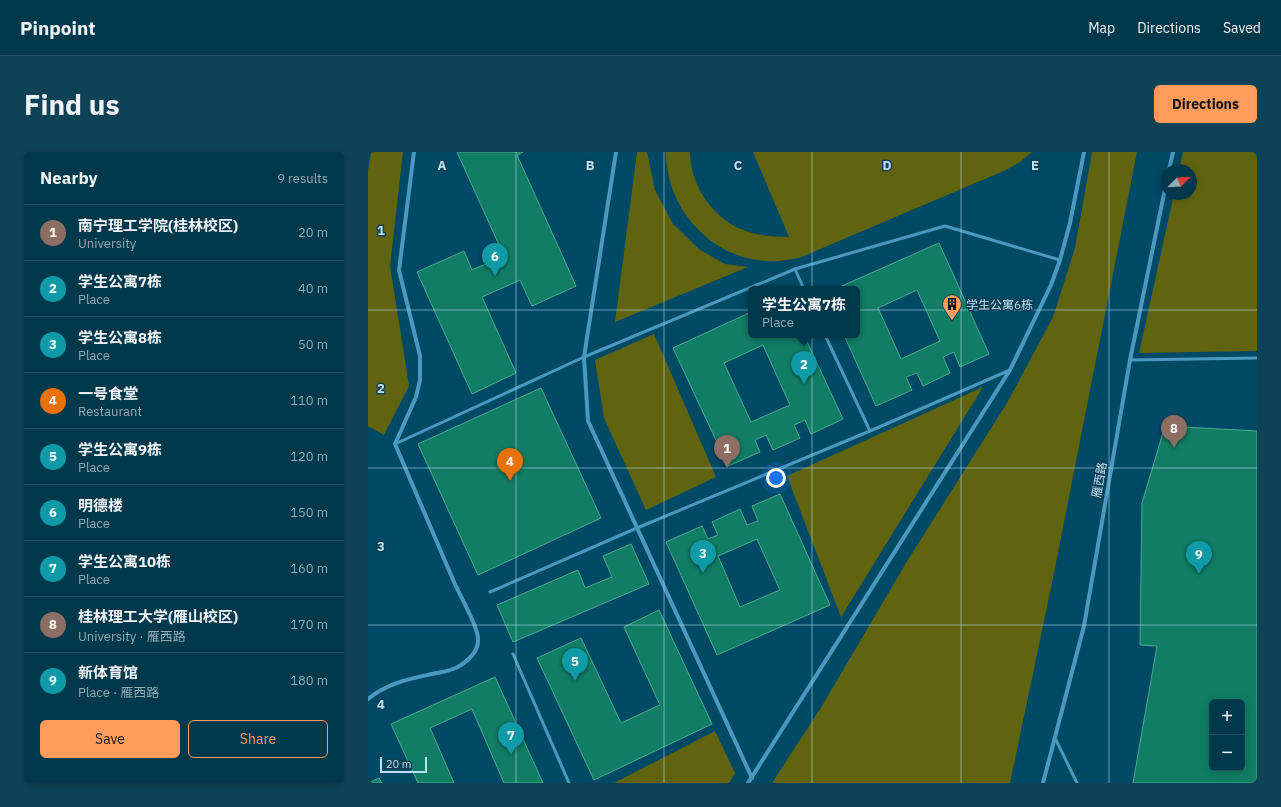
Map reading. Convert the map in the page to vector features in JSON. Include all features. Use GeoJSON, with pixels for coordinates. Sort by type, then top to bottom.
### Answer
{"type":"FeatureCollection","features":[{"type":"Feature","properties":{"kind":"street"},"geometry":{"type":"LineString","coordinates":[[368,699],[389,685],[403,680],[446,671],[460,666],[472,655],[478,643],[476,628],[454,583],[395,444],[416,398],[420,380],[420,356],[399,270],[414,152]]}},
{"type":"Feature","properties":{"kind":"street"},"geometry":{"type":"LineString","coordinates":[[616,152],[584,357],[588,421],[752,778]]}},
{"type":"Feature","properties":{"kind":"street"},"geometry":{"type":"LineString","coordinates":[[748,783],[1010,370],[1051,284],[1060,260],[1070,223],[1084,152]]}},
{"type":"Feature","properties":{"kind":"street"},"geometry":{"type":"LineString","coordinates":[[1170,164],[1172,152]]}},
{"type":"Feature","properties":{"kind":"street","name":"雁西路"},"geometry":{"type":"LineString","coordinates":[[1042,783],[1084,626],[1130,360],[1163,200]]}},
{"type":"Feature","properties":{"kind":"lane"},"geometry":{"type":"LineString","coordinates":[[754,286],[795,269],[945,226],[1060,260]]}},
{"type":"Feature","properties":{"kind":"lane"},"geometry":{"type":"LineString","coordinates":[[795,269],[803,286]]}},
{"type":"Feature","properties":{"kind":"lane"},"geometry":{"type":"LineString","coordinates":[[395,444],[584,357],[748,289]]}},
{"type":"Feature","properties":{"kind":"lane"},"geometry":{"type":"LineString","coordinates":[[826,338],[870,431]]}},
{"type":"Feature","properties":{"kind":"lane"},"geometry":{"type":"LineString","coordinates":[[1130,360],[1257,358]]}},
{"type":"Feature","properties":{"kind":"lane"},"geometry":{"type":"LineString","coordinates":[[490,592],[1010,370]]}},
{"type":"Feature","properties":{"kind":"lane"},"geometry":{"type":"LineString","coordinates":[[513,654],[569,783]]}},
{"type":"Feature","properties":{"kind":"lane"},"geometry":{"type":"LineString","coordinates":[[1055,736],[1077,783]]}},
{"type":"Feature","properties":{"kind":"shaded area"},"geometry":{"type":"Polygon","coordinates":[[[371,152],[403,152],[390,266],[409,386],[384,435],[368,426],[368,171],[371,152]]]}},
{"type":"Feature","properties":{"kind":"shaded area"},"geometry":{"type":"Polygon","coordinates":[[[637,152],[647,152],[655,190],[673,224],[700,250],[725,264],[748,267],[615,322],[637,152]]]}},
{"type":"Feature","properties":{"kind":"shaded area"},"geometry":{"type":"Polygon","coordinates":[[[666,152],[690,152],[694,178],[700,190],[715,212],[725,220],[749,232],[769,236],[789,237],[753,152],[1032,152],[1020,162],[1006,170],[799,258],[782,261],[765,261],[745,257],[726,250],[709,239],[694,226],[683,210],[674,192],[668,172],[666,152]]]}},
{"type":"Feature","properties":{"kind":"shaded area"},"geometry":{"type":"Polygon","coordinates":[[[1092,152],[1137,152],[1053,578],[1010,783],[772,783],[822,706],[906,563],[1007,403],[1053,317],[1075,248],[1092,152]]]}},
{"type":"Feature","properties":{"kind":"shaded area"},"geometry":{"type":"Polygon","coordinates":[[[1183,152],[1257,152],[1257,351],[1139,353],[1173,200],[1197,200],[1197,164],[1180,164],[1183,152]]]}},
{"type":"Feature","properties":{"kind":"shaded area"},"geometry":{"type":"Polygon","coordinates":[[[654,334],[716,477],[646,510],[604,418],[595,360],[654,334]]]}},
{"type":"Feature","properties":{"kind":"shaded area"},"geometry":{"type":"Polygon","coordinates":[[[983,387],[841,617],[787,476],[983,387]]]}},
{"type":"Feature","properties":{"kind":"shaded area"},"geometry":{"type":"Polygon","coordinates":[[[715,731],[735,773],[729,783],[614,783],[715,731]]]}},
{"type":"Feature","properties":{"kind":"building"},"geometry":{"type":"Polygon","coordinates":[[[457,152],[523,152],[517,155],[576,286],[532,306],[520,280],[482,297],[516,373],[472,394],[417,272],[464,251],[472,270],[504,256],[457,152]]]}},
{"type":"Feature","properties":{"kind":"building","name":"学生公寓6栋"},"geometry":{"type":"Polygon","coordinates":[[[939,243],[989,354],[960,367],[954,352],[943,357],[950,373],[923,386],[917,373],[906,377],[912,390],[876,406],[845,338],[860,338],[860,286],[842,286],[939,243]],[[917,290],[878,308],[901,359],[940,341],[917,290]]]}},
{"type":"Feature","properties":{"kind":"building"},"geometry":{"type":"Polygon","coordinates":[[[748,313],[748,338],[805,338],[843,419],[811,434],[805,420],[794,425],[800,438],[773,450],[766,435],[755,440],[760,452],[728,466],[673,348],[748,313]],[[763,345],[724,363],[751,422],[790,405],[763,345]]]}},
{"type":"Feature","properties":{"kind":"building"},"geometry":{"type":"Polygon","coordinates":[[[541,388],[601,518],[478,575],[418,444],[541,388]]]}},
{"type":"Feature","properties":{"kind":"building"},"geometry":{"type":"Polygon","coordinates":[[[1165,426],[1257,431],[1257,783],[1133,783],[1157,646],[1140,645],[1142,503],[1165,426]]]}},
{"type":"Feature","properties":{"kind":"building"},"geometry":{"type":"Polygon","coordinates":[[[780,494],[830,605],[717,655],[666,542],[702,526],[708,539],[718,535],[712,522],[740,509],[747,525],[758,521],[752,506],[780,494]],[[757,539],[718,556],[740,607],[780,590],[757,539]]]}},
{"type":"Feature","properties":{"kind":"building"},"geometry":{"type":"Polygon","coordinates":[[[631,544],[649,584],[513,642],[497,605],[578,570],[585,588],[612,577],[603,556],[631,544]]]}},
{"type":"Feature","properties":{"kind":"building"},"geometry":{"type":"Polygon","coordinates":[[[659,610],[712,724],[594,780],[537,658],[581,638],[621,723],[660,705],[624,627],[659,610]]]}},
{"type":"Feature","properties":{"kind":"building"},"geometry":{"type":"Polygon","coordinates":[[[495,677],[543,783],[504,783],[472,709],[430,728],[454,783],[418,783],[391,724],[495,677]]]}},
{"type":"Feature","properties":{"kind":"building"},"geometry":{"type":"Polygon","coordinates":[[[379,778],[382,783],[369,783],[379,778]]]}},
{"type":"Feature","properties":{"kind":"place","name":"明德楼"},"geometry":{"type":"Point","coordinates":[495,276]}},
{"type":"Feature","properties":{"kind":"place","name":"学生公寓6栋"},"geometry":{"type":"Point","coordinates":[952,321]}},
{"type":"Feature","properties":{"kind":"place","name":"学生公寓7栋"},"geometry":{"type":"Point","coordinates":[804,384]}},
{"type":"Feature","properties":{"kind":"place","name":"桂林理工大学(雁山校区)"},"geometry":{"type":"Point","coordinates":[1174,448]}},
{"type":"Feature","properties":{"kind":"place","name":"南宁理工学院(桂林校区)"},"geometry":{"type":"Point","coordinates":[727,468]}},
{"type":"Feature","properties":{"kind":"place","name":"一号食堂"},"geometry":{"type":"Point","coordinates":[510,481]}},
{"type":"Feature","properties":{"kind":"place","name":"学生公寓8栋"},"geometry":{"type":"Point","coordinates":[703,573]}},
{"type":"Feature","properties":{"kind":"place","name":"新体育馆"},"geometry":{"type":"Point","coordinates":[1199,574]}},
{"type":"Feature","properties":{"kind":"place","name":"学生公寓9栋"},"geometry":{"type":"Point","coordinates":[575,681]}},
{"type":"Feature","properties":{"kind":"place","name":"学生公寓10栋"},"geometry":{"type":"Point","coordinates":[511,755]}}]}
